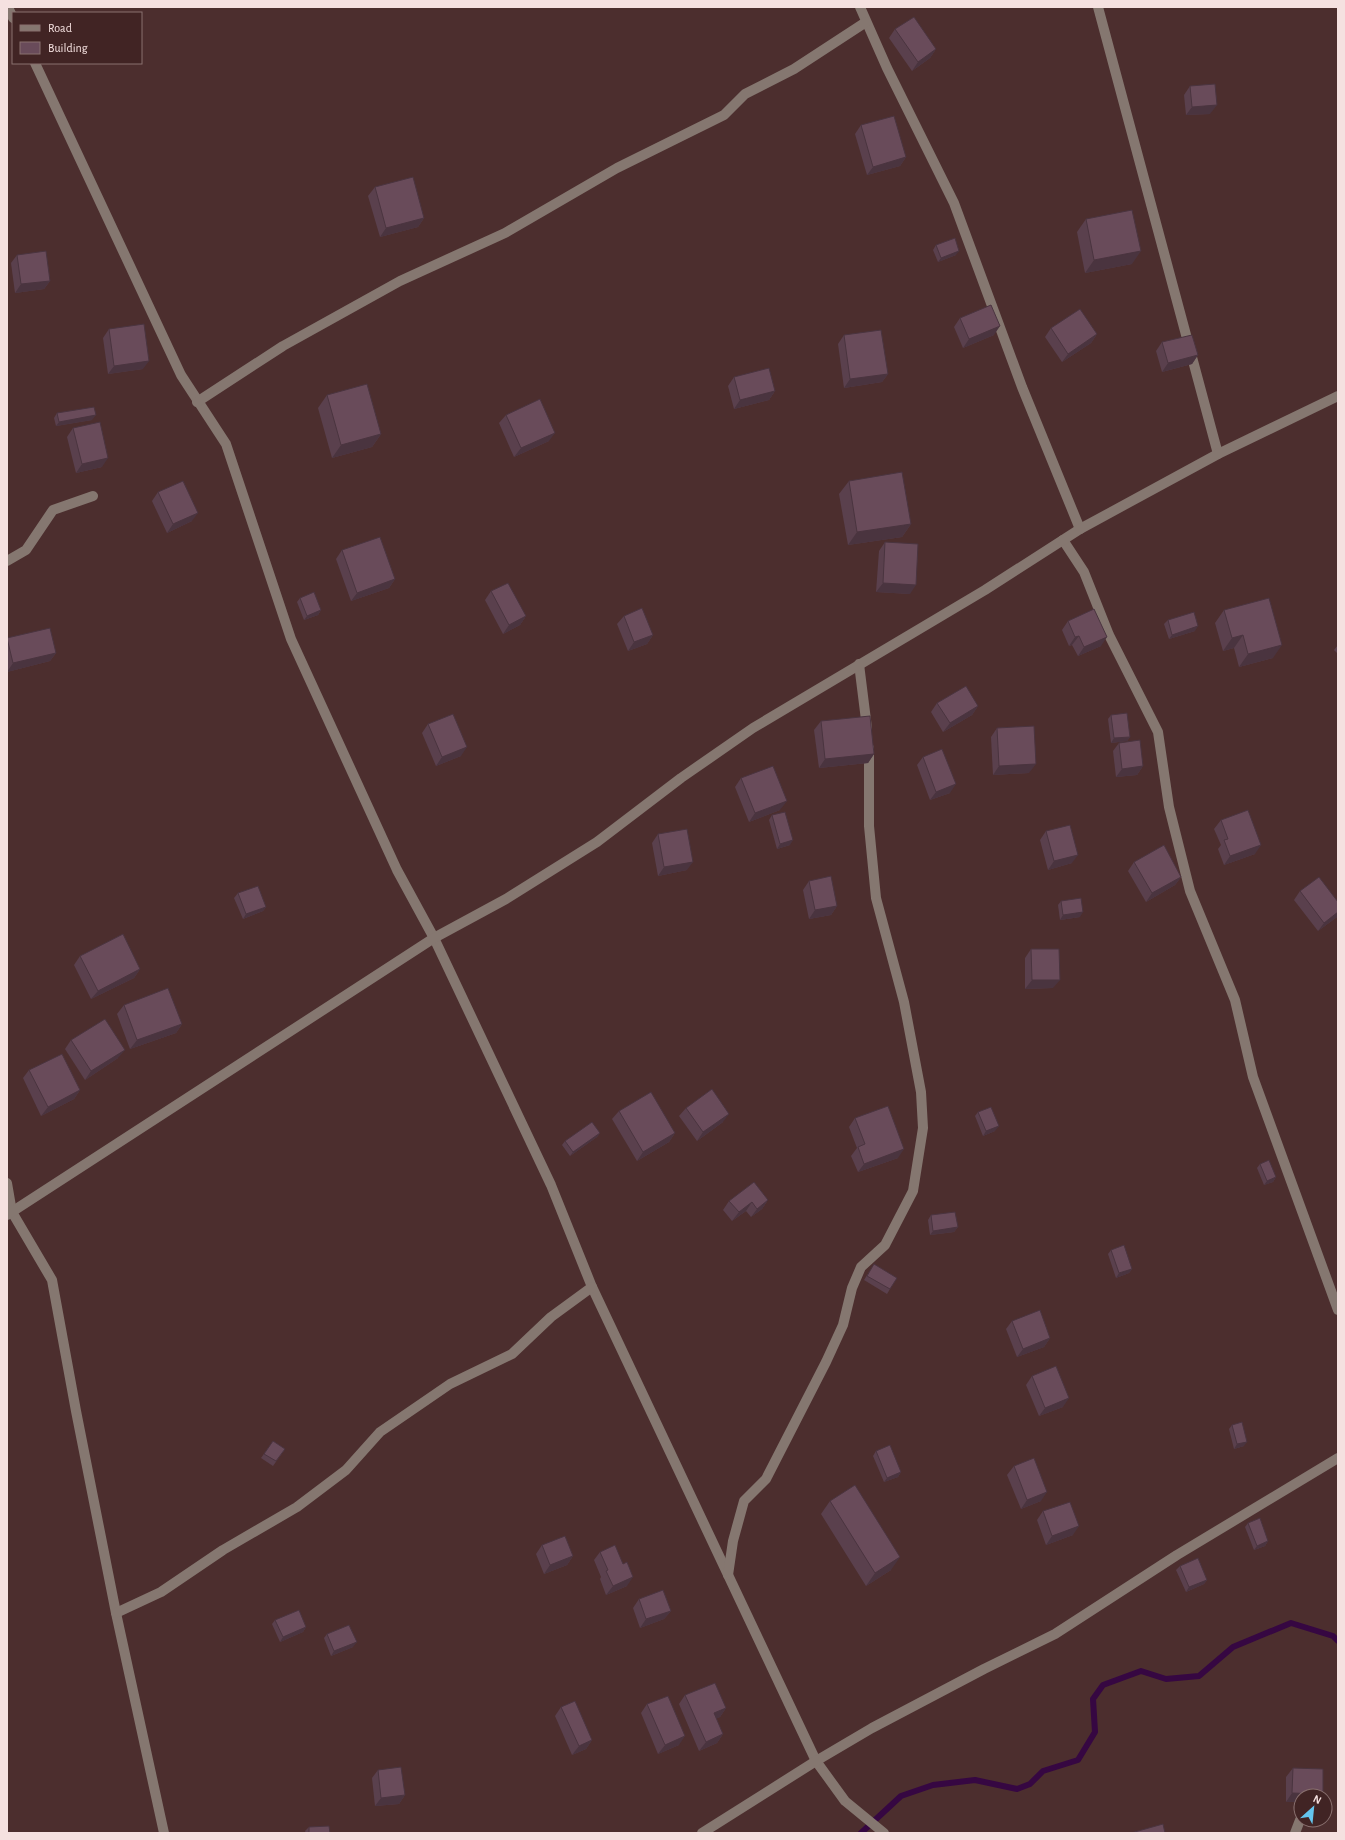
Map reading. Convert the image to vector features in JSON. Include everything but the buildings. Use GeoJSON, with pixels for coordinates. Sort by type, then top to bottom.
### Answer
{"type":"FeatureCollection","features":[{"type":"Feature","properties":{"kind":"street"},"geometry":{"type":"LineString","coordinates":[[860,7],[954,203],[1022,387],[1080,529]]}},
{"type":"Feature","properties":{"kind":"street"},"geometry":{"type":"LineString","coordinates":[[1098,7],[1218,454]]}},
{"type":"Feature","properties":{"kind":"street"},"geometry":{"type":"LineString","coordinates":[[197,402],[282,346],[400,281],[505,233],[617,168],[724,115],[745,94],[794,69],[866,22]]}},
{"type":"Feature","properties":{"kind":"street"},"geometry":{"type":"LineString","coordinates":[[35,64],[180,375],[226,444],[291,639],[397,870],[434,938],[551,1185],[592,1287],[816,1761],[845,1801],[884,1833]]}},
{"type":"Feature","properties":{"kind":"street"},"geometry":{"type":"LineString","coordinates":[[9,1214],[434,938],[506,899],[597,842],[681,778],[753,728],[985,590],[1080,529],[1218,454],[1338,396]]}},
{"type":"Feature","properties":{"kind":"street"},"geometry":{"type":"LineString","coordinates":[[7,561],[26,550],[53,510],[93,496]]}},
{"type":"Feature","properties":{"kind":"street"},"geometry":{"type":"LineString","coordinates":[[1063,540],[1084,572],[1109,635],[1158,732],[1169,807],[1190,891],[1235,1000],[1253,1077],[1338,1310]]}},
{"type":"Feature","properties":{"kind":"street"},"geometry":{"type":"LineString","coordinates":[[728,1575],[733,1541],[744,1501],[766,1478],[826,1362],[844,1325],[852,1288],[861,1267],[885,1245],[913,1191],[923,1128],[920,1092],[904,1002],[876,898],[869,826],[869,745],[859,664]]}},
{"type":"Feature","properties":{"kind":"street"},"geometry":{"type":"LineString","coordinates":[[7,1183],[9,1214],[52,1280],[116,1613],[164,1833]]}},
{"type":"Feature","properties":{"kind":"street"},"geometry":{"type":"LineString","coordinates":[[116,1613],[161,1592],[223,1550],[297,1507],[346,1470],[380,1432],[450,1384],[512,1354],[551,1317],[592,1287]]}},
{"type":"Feature","properties":{"kind":"street"},"geometry":{"type":"LineString","coordinates":[[702,1833],[816,1761],[872,1728],[984,1668],[1055,1634],[1177,1555],[1338,1458]]}},
{"type":"Feature","properties":{"kind":"waterway"},"geometry":{"type":"LineString","coordinates":[[861,1833],[901,1796],[933,1785],[975,1780],[1017,1789],[1030,1784],[1043,1771],[1078,1760],[1095,1732],[1093,1699],[1103,1685],[1141,1671],[1166,1679],[1199,1676],[1233,1647],[1291,1623],[1333,1636],[1338,1641]]}}]}
